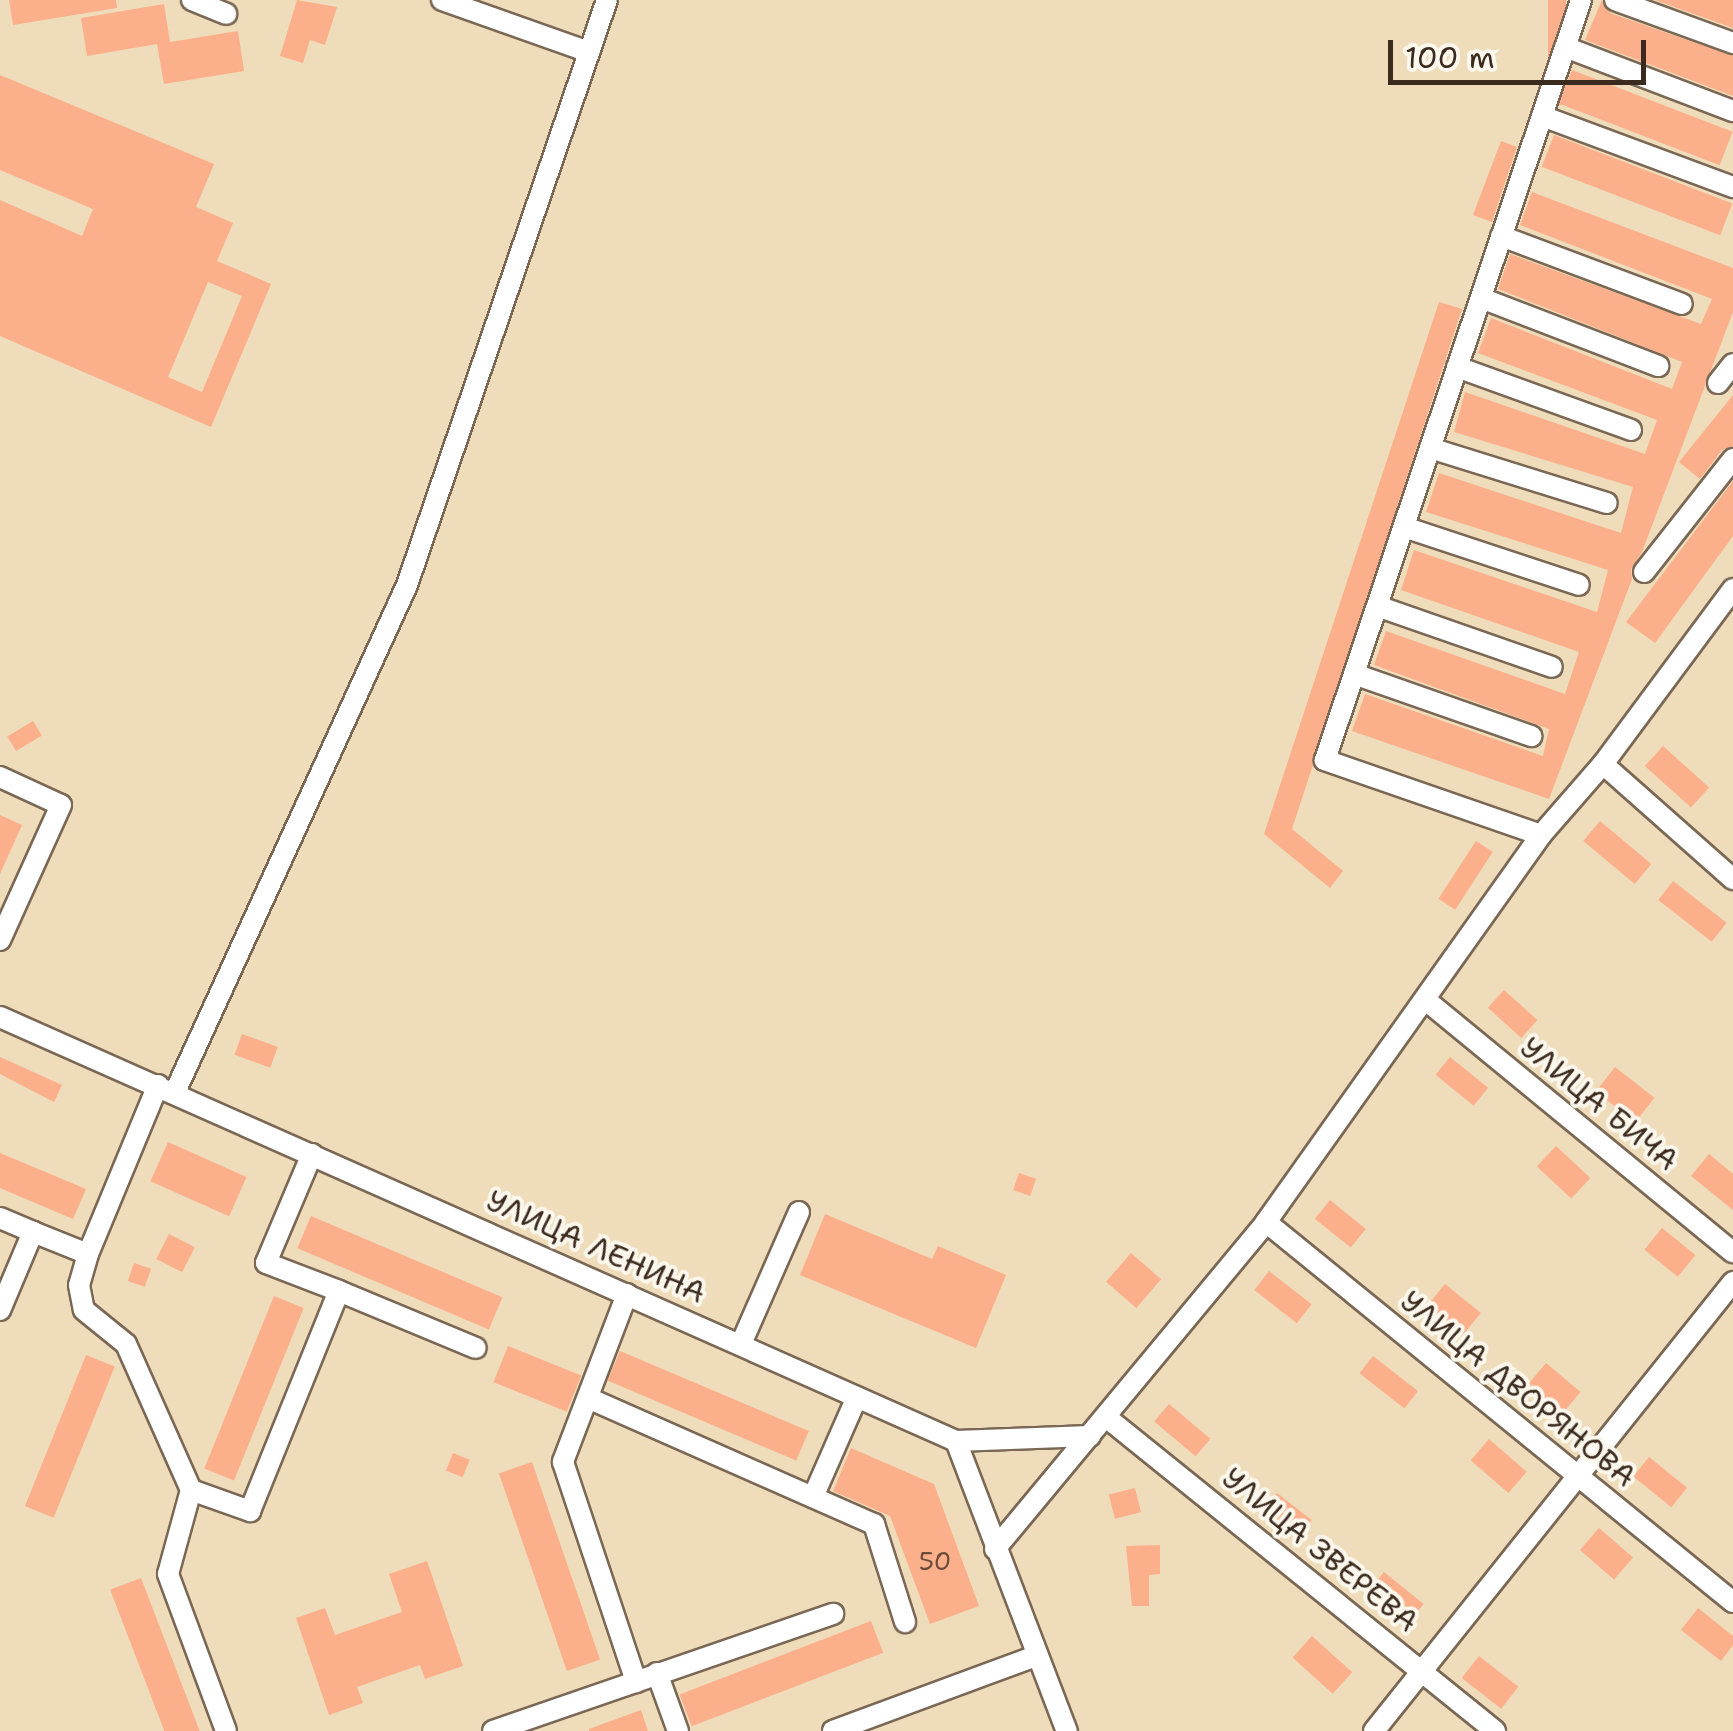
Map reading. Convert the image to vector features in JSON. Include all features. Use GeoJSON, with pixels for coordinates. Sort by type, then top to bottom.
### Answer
{"type":"FeatureCollection","features":[{"type":"Feature","properties":{"kind":"street"},"geometry":{"type":"LineString","coordinates":[[192,0],[226,14]]}},
{"type":"Feature","properties":{"kind":"street"},"geometry":{"type":"LineString","coordinates":[[442,0],[589,52]]}},
{"type":"Feature","properties":{"kind":"street"},"geometry":{"type":"LineString","coordinates":[[226,1731],[168,1574],[191,1490],[126,1344],[84,1310],[79,1285],[88,1254],[407,586],[607,0]]}},
{"type":"Feature","properties":{"kind":"street"},"geometry":{"type":"LineString","coordinates":[[1541,835],[1326,760],[1580,0]]}},
{"type":"Feature","properties":{"kind":"street"},"geometry":{"type":"LineString","coordinates":[[1614,0],[1733,43]]}},
{"type":"Feature","properties":{"kind":"street"},"geometry":{"type":"LineString","coordinates":[[1565,47],[1733,111]]}},
{"type":"Feature","properties":{"kind":"street"},"geometry":{"type":"LineString","coordinates":[[1542,116],[1733,188]]}},
{"type":"Feature","properties":{"kind":"street"},"geometry":{"type":"LineString","coordinates":[[1501,236],[1682,304]]}},
{"type":"Feature","properties":{"kind":"street"},"geometry":{"type":"LineString","coordinates":[[1481,298],[1658,366]]}},
{"type":"Feature","properties":{"kind":"street"},"geometry":{"type":"LineString","coordinates":[[1718,384],[1733,364]]}},
{"type":"Feature","properties":{"kind":"street"},"geometry":{"type":"LineString","coordinates":[[1457,368],[1631,430]]}},
{"type":"Feature","properties":{"kind":"street"},"geometry":{"type":"LineString","coordinates":[[1430,448],[1607,504]]}},
{"type":"Feature","properties":{"kind":"street"},"geometry":{"type":"LineString","coordinates":[[1644,572],[1733,459]]}},
{"type":"Feature","properties":{"kind":"street"},"geometry":{"type":"LineString","coordinates":[[1404,527],[1580,585]]}},
{"type":"Feature","properties":{"kind":"street"},"geometry":{"type":"LineString","coordinates":[[996,1549],[1266,1222],[1427,1001],[1541,835],[1604,764],[1733,590]]}},
{"type":"Feature","properties":{"kind":"street"},"geometry":{"type":"LineString","coordinates":[[1377,606],[1552,667]]}},
{"type":"Feature","properties":{"kind":"street"},"geometry":{"type":"LineString","coordinates":[[1354,674],[1531,736]]}},
{"type":"Feature","properties":{"kind":"street"},"geometry":{"type":"LineString","coordinates":[[1604,764],[1733,879]]}},
{"type":"Feature","properties":{"kind":"street"},"geometry":{"type":"LineString","coordinates":[[0,777],[61,805],[0,940]]}},
{"type":"Feature","properties":{"kind":"street","name":"УЛИЦА БИЧА"},"geometry":{"type":"LineString","coordinates":[[1427,1001],[1733,1252]]}},
{"type":"Feature","properties":{"kind":"street","name":"УЛИЦА ЛЕНИНА"},"geometry":{"type":"LineString","coordinates":[[0,1017],[956,1440]]}},
{"type":"Feature","properties":{"kind":"street"},"geometry":{"type":"LineString","coordinates":[[312,1154],[266,1263],[476,1348]]}},
{"type":"Feature","properties":{"kind":"street"},"geometry":{"type":"LineString","coordinates":[[740,1344],[799,1212]]}},
{"type":"Feature","properties":{"kind":"street"},"geometry":{"type":"LineString","coordinates":[[0,1218],[88,1254]]}},
{"type":"Feature","properties":{"kind":"street","name":"УЛИЦА ДВОРЯНОВА"},"geometry":{"type":"LineString","coordinates":[[1266,1222],[1733,1602]]}},
{"type":"Feature","properties":{"kind":"street"},"geometry":{"type":"LineString","coordinates":[[0,1310],[33,1232]]}},
{"type":"Feature","properties":{"kind":"street"},"geometry":{"type":"LineString","coordinates":[[1374,1731],[1733,1282]]}},
{"type":"Feature","properties":{"kind":"street"},"geometry":{"type":"LineString","coordinates":[[191,1490],[250,1511],[338,1291]]}},
{"type":"Feature","properties":{"kind":"street"},"geometry":{"type":"LineString","coordinates":[[627,1294],[563,1462],[636,1682]]}},
{"type":"Feature","properties":{"kind":"street"},"geometry":{"type":"LineString","coordinates":[[813,1497],[857,1397]]}},
{"type":"Feature","properties":{"kind":"street"},"geometry":{"type":"LineString","coordinates":[[588,1398],[874,1524],[905,1622]]}},
{"type":"Feature","properties":{"kind":"street","name":"УЛИЦА ЗВЕРЕВА"},"geometry":{"type":"LineString","coordinates":[[1106,1417],[1495,1731]]}},
{"type":"Feature","properties":{"kind":"street"},"geometry":{"type":"LineString","coordinates":[[1067,1731],[956,1440],[1090,1436]]}},
{"type":"Feature","properties":{"kind":"street"},"geometry":{"type":"LineString","coordinates":[[493,1731],[545,1722],[657,1674],[833,1614]]}},
{"type":"Feature","properties":{"kind":"street"},"geometry":{"type":"LineString","coordinates":[[833,1731],[1036,1656]]}},
{"type":"Feature","properties":{"kind":"street"},"geometry":{"type":"LineString","coordinates":[[657,1674],[678,1731]]}},
{"type":"Feature","properties":{"kind":"building"},"geometry":{"type":"Polygon","coordinates":[[[9,0],[116,0],[117,8],[13,25],[9,0]]]}},
{"type":"Feature","properties":{"kind":"building"},"geometry":{"type":"Polygon","coordinates":[[[297,0],[337,7],[325,45],[310,40],[303,63],[280,56],[297,0]]]}},
{"type":"Feature","properties":{"kind":"building"},"geometry":{"type":"Polygon","coordinates":[[[1548,0],[1566,0],[1566,105],[1548,105],[1548,0]]]}},
{"type":"Feature","properties":{"kind":"building"},"geometry":{"type":"Polygon","coordinates":[[[1602,0],[1610,13],[1733,56],[1733,96],[1585,40],[1602,0]]]}},
{"type":"Feature","properties":{"kind":"building"},"geometry":{"type":"Polygon","coordinates":[[[1655,0],[1733,0],[1733,28],[1655,0]]]}},
{"type":"Feature","properties":{"kind":"building"},"geometry":{"type":"Polygon","coordinates":[[[164,4],[170,42],[238,31],[244,71],[164,84],[157,44],[87,56],[81,18],[164,4]]]}},
{"type":"Feature","properties":{"kind":"building"},"geometry":{"type":"Polygon","coordinates":[[[1572,70],[1733,132],[1720,165],[1559,104],[1572,70]]]}},
{"type":"Feature","properties":{"kind":"building"},"geometry":{"type":"Polygon","coordinates":[[[0,75],[214,164],[196,207],[233,223],[217,261],[271,284],[211,427],[0,336],[0,200],[82,236],[93,209],[0,170],[0,75]],[[208,282],[168,377],[202,392],[242,296],[208,282]]]}},
{"type":"Feature","properties":{"kind":"building"},"geometry":{"type":"Polygon","coordinates":[[[1554,135],[1732,203],[1720,235],[1542,167],[1554,135]]]}},
{"type":"Feature","properties":{"kind":"building"},"geometry":{"type":"Polygon","coordinates":[[[1501,141],[1517,147],[1492,222],[1473,215],[1501,141]]]}},
{"type":"Feature","properties":{"kind":"building"},"geometry":{"type":"Polygon","coordinates":[[[1532,192],[1733,268],[1733,312],[1642,552],[1631,569],[1632,579],[1549,799],[1352,731],[1365,694],[1543,756],[1549,729],[1374,665],[1386,631],[1565,694],[1579,652],[1401,590],[1414,550],[1597,612],[1608,570],[1426,512],[1439,473],[1621,533],[1633,487],[1454,432],[1465,392],[1645,454],[1657,420],[1478,353],[1491,318],[1672,389],[1682,362],[1498,289],[1510,254],[1701,324],[1712,299],[1520,225],[1532,192]]]}},
{"type":"Feature","properties":{"kind":"building"},"geometry":{"type":"Polygon","coordinates":[[[1439,302],[1462,309],[1292,829],[1343,871],[1330,888],[1264,834],[1439,302]]]}},
{"type":"Feature","properties":{"kind":"building"},"geometry":{"type":"Polygon","coordinates":[[[1733,395],[1733,446],[1722,450],[1700,479],[1679,462],[1733,395]]]}},
{"type":"Feature","properties":{"kind":"building"},"geometry":{"type":"Polygon","coordinates":[[[1733,481],[1733,536],[1655,643],[1626,622],[1733,481]]]}},
{"type":"Feature","properties":{"kind":"building"},"geometry":{"type":"Polygon","coordinates":[[[33,721],[42,736],[16,751],[7,736],[33,721]]]}},
{"type":"Feature","properties":{"kind":"building"},"geometry":{"type":"Polygon","coordinates":[[[1663,746],[1709,787],[1691,808],[1645,766],[1663,746]]]}},
{"type":"Feature","properties":{"kind":"building"},"geometry":{"type":"Polygon","coordinates":[[[0,815],[22,825],[0,874],[0,815]]]}},
{"type":"Feature","properties":{"kind":"building"},"geometry":{"type":"Polygon","coordinates":[[[1600,821],[1651,864],[1635,884],[1583,841],[1600,821]]]}},
{"type":"Feature","properties":{"kind":"building"},"geometry":{"type":"Polygon","coordinates":[[[1476,841],[1493,852],[1455,910],[1438,899],[1476,841]]]}},
{"type":"Feature","properties":{"kind":"building"},"geometry":{"type":"Polygon","coordinates":[[[1673,881],[1727,923],[1712,942],[1658,900],[1673,881]]]}},
{"type":"Feature","properties":{"kind":"building"},"geometry":{"type":"Polygon","coordinates":[[[1504,990],[1537,1020],[1521,1038],[1488,1008],[1504,990]]]}},
{"type":"Feature","properties":{"kind":"building"},"geometry":{"type":"Polygon","coordinates":[[[242,1034],[278,1047],[270,1068],[234,1055],[242,1034]]]}},
{"type":"Feature","properties":{"kind":"building"},"geometry":{"type":"Polygon","coordinates":[[[0,1057],[62,1085],[54,1102],[0,1074],[0,1057]]]}},
{"type":"Feature","properties":{"kind":"building"},"geometry":{"type":"Polygon","coordinates":[[[1450,1057],[1488,1088],[1474,1106],[1436,1075],[1450,1057]]]}},
{"type":"Feature","properties":{"kind":"building"},"geometry":{"type":"Polygon","coordinates":[[[1615,1067],[1654,1098],[1635,1122],[1596,1091],[1615,1067]]]}},
{"type":"Feature","properties":{"kind":"building"},"geometry":{"type":"Polygon","coordinates":[[[168,1142],[247,1177],[229,1216],[151,1181],[168,1142]]]}},
{"type":"Feature","properties":{"kind":"building"},"geometry":{"type":"Polygon","coordinates":[[[1556,1146],[1590,1178],[1571,1199],[1537,1166],[1556,1146]]]}},
{"type":"Feature","properties":{"kind":"building"},"geometry":{"type":"Polygon","coordinates":[[[0,1153],[86,1189],[73,1219],[0,1188],[0,1153]]]}},
{"type":"Feature","properties":{"kind":"building"},"geometry":{"type":"Polygon","coordinates":[[[1709,1154],[1733,1174],[1733,1210],[1691,1176],[1709,1154]]]}},
{"type":"Feature","properties":{"kind":"building"},"geometry":{"type":"Polygon","coordinates":[[[1019,1173],[1036,1179],[1030,1196],[1013,1190],[1019,1173]]]}},
{"type":"Feature","properties":{"kind":"building"},"geometry":{"type":"Polygon","coordinates":[[[1330,1200],[1366,1229],[1351,1248],[1315,1219],[1330,1200]]]}},
{"type":"Feature","properties":{"kind":"building"},"geometry":{"type":"Polygon","coordinates":[[[825,1214],[932,1259],[938,1246],[1006,1275],[976,1348],[800,1275],[825,1214]]]}},
{"type":"Feature","properties":{"kind":"building"},"geometry":{"type":"Polygon","coordinates":[[[311,1216],[502,1297],[489,1329],[297,1248],[311,1216]]]}},
{"type":"Feature","properties":{"kind":"building"},"geometry":{"type":"Polygon","coordinates":[[[1662,1228],[1695,1255],[1678,1277],[1644,1250],[1662,1228]]]}},
{"type":"Feature","properties":{"kind":"building"},"geometry":{"type":"Polygon","coordinates":[[[169,1234],[195,1247],[182,1272],[156,1259],[169,1234]]]}},
{"type":"Feature","properties":{"kind":"building"},"geometry":{"type":"Polygon","coordinates":[[[1131,1253],[1161,1279],[1136,1308],[1106,1282],[1131,1253]]]}},
{"type":"Feature","properties":{"kind":"building"},"geometry":{"type":"Polygon","coordinates":[[[134,1263],[151,1269],[145,1287],[128,1281],[134,1263]]]}},
{"type":"Feature","properties":{"kind":"building"},"geometry":{"type":"Polygon","coordinates":[[[1269,1271],[1312,1304],[1297,1323],[1254,1290],[1269,1271]]]}},
{"type":"Feature","properties":{"kind":"building"},"geometry":{"type":"Polygon","coordinates":[[[1445,1284],[1481,1313],[1463,1335],[1427,1306],[1445,1284]]]}},
{"type":"Feature","properties":{"kind":"building"},"geometry":{"type":"Polygon","coordinates":[[[274,1296],[304,1308],[234,1480],[204,1468],[274,1296]]]}},
{"type":"Feature","properties":{"kind":"building"},"geometry":{"type":"Polygon","coordinates":[[[508,1346],[581,1376],[567,1412],[493,1382],[508,1346]]]}},
{"type":"Feature","properties":{"kind":"building"},"geometry":{"type":"Polygon","coordinates":[[[620,1351],[809,1431],[796,1461],[607,1380],[620,1351]]]}},
{"type":"Feature","properties":{"kind":"building"},"geometry":{"type":"Polygon","coordinates":[[[86,1355],[115,1367],[54,1518],[25,1506],[86,1355]]]}},
{"type":"Feature","properties":{"kind":"building"},"geometry":{"type":"Polygon","coordinates":[[[1373,1356],[1418,1391],[1404,1408],[1359,1373],[1373,1356]]]}},
{"type":"Feature","properties":{"kind":"building"},"geometry":{"type":"Polygon","coordinates":[[[1546,1363],[1580,1392],[1559,1417],[1525,1388],[1546,1363]]]}},
{"type":"Feature","properties":{"kind":"building"},"geometry":{"type":"Polygon","coordinates":[[[1169,1404],[1210,1439],[1196,1456],[1154,1422],[1169,1404]]]}},
{"type":"Feature","properties":{"kind":"building"},"geometry":{"type":"Polygon","coordinates":[[[1489,1439],[1527,1472],[1508,1493],[1471,1460],[1489,1439]]]}},
{"type":"Feature","properties":{"kind":"building"},"geometry":{"type":"Polygon","coordinates":[[[851,1448],[934,1484],[979,1606],[930,1624],[890,1516],[833,1491],[851,1448]]]}},
{"type":"Feature","properties":{"kind":"building"},"geometry":{"type":"Polygon","coordinates":[[[453,1453],[470,1460],[463,1477],[446,1471],[453,1453]]]}},
{"type":"Feature","properties":{"kind":"building"},"geometry":{"type":"Polygon","coordinates":[[[1649,1457],[1687,1488],[1671,1507],[1633,1476],[1649,1457]]]}},
{"type":"Feature","properties":{"kind":"building"},"geometry":{"type":"Polygon","coordinates":[[[532,1462],[600,1660],[567,1671],[499,1473],[532,1462]]]}},
{"type":"Feature","properties":{"kind":"building"},"geometry":{"type":"Polygon","coordinates":[[[1135,1488],[1141,1512],[1115,1519],[1109,1495],[1135,1488]]]}},
{"type":"Feature","properties":{"kind":"building"},"geometry":{"type":"Polygon","coordinates":[[[1277,1493],[1312,1520],[1297,1539],[1262,1512],[1277,1493]]]}},
{"type":"Feature","properties":{"kind":"building"},"geometry":{"type":"Polygon","coordinates":[[[1599,1528],[1633,1558],[1614,1579],[1580,1550],[1599,1528]]]}},
{"type":"Feature","properties":{"kind":"building"},"geometry":{"type":"Polygon","coordinates":[[[1160,1545],[1160,1574],[1149,1575],[1149,1606],[1132,1606],[1126,1546],[1160,1545]]]}},
{"type":"Feature","properties":{"kind":"building"},"geometry":{"type":"Polygon","coordinates":[[[427,1561],[463,1666],[425,1679],[420,1665],[357,1687],[363,1703],[329,1715],[296,1618],[325,1608],[335,1635],[402,1612],[389,1574],[427,1561]]]}},
{"type":"Feature","properties":{"kind":"building"},"geometry":{"type":"Polygon","coordinates":[[[1384,1572],[1424,1604],[1407,1625],[1367,1593],[1384,1572]]]}},
{"type":"Feature","properties":{"kind":"building"},"geometry":{"type":"Polygon","coordinates":[[[141,1578],[200,1731],[164,1731],[110,1590],[141,1578]]]}},
{"type":"Feature","properties":{"kind":"building"},"geometry":{"type":"Polygon","coordinates":[[[1698,1608],[1733,1636],[1733,1645],[1721,1661],[1681,1630],[1698,1608]]]}},
{"type":"Feature","properties":{"kind":"building"},"geometry":{"type":"Polygon","coordinates":[[[871,1621],[883,1653],[692,1726],[680,1694],[871,1621]]]}},
{"type":"Feature","properties":{"kind":"building"},"geometry":{"type":"Polygon","coordinates":[[[1312,1636],[1352,1672],[1333,1694],[1293,1658],[1312,1636]]]}},
{"type":"Feature","properties":{"kind":"building"},"geometry":{"type":"Polygon","coordinates":[[[1479,1656],[1518,1687],[1501,1709],[1462,1678],[1479,1656]]]}},
{"type":"Feature","properties":{"kind":"building"},"geometry":{"type":"Polygon","coordinates":[[[641,1710],[648,1731],[589,1731],[589,1729],[641,1710]]]}}]}
